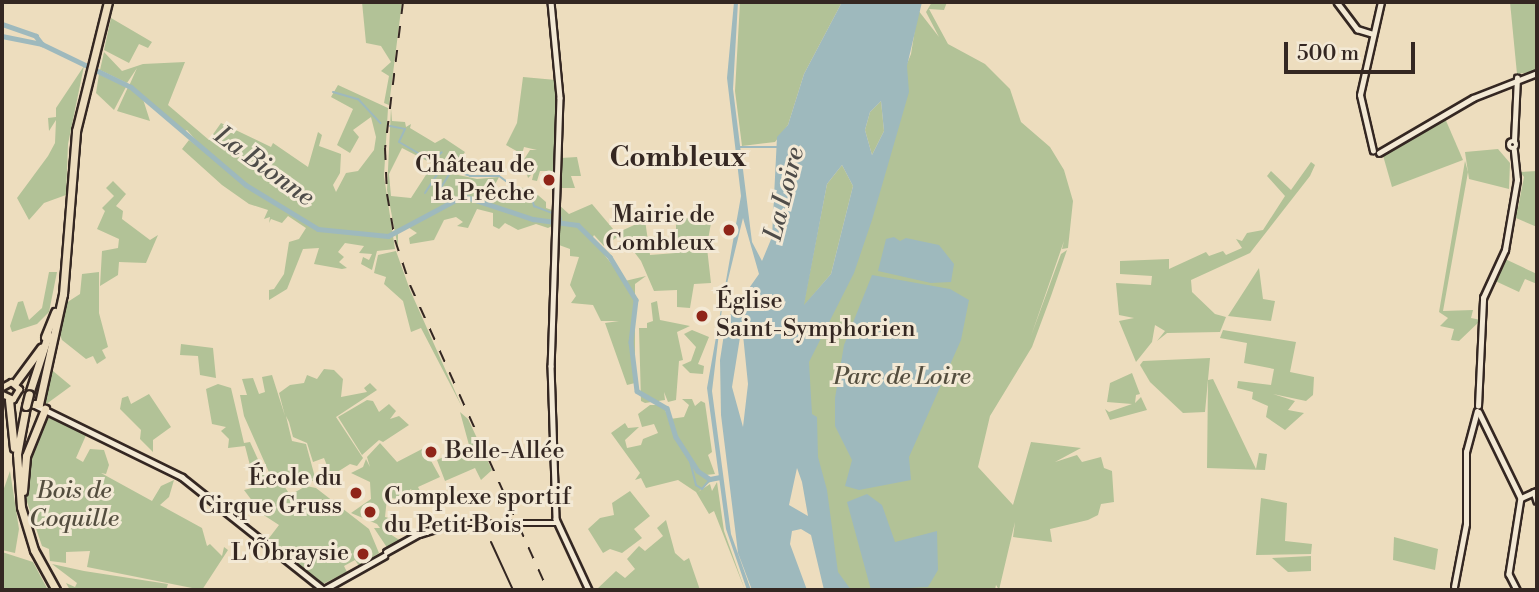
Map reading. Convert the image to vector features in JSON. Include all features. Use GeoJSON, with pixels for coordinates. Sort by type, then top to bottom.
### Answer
{"type":"FeatureCollection","features":[{"type":"Feature","properties":{"kind":"highway"},"geometry":{"type":"LineString","coordinates":[[22,508],[20,457],[69,256],[72,166],[81,103],[106,2]]}},
{"type":"Feature","properties":{"kind":"highway"},"geometry":{"type":"LineString","coordinates":[[17,386],[33,362],[58,309]]}},
{"type":"Feature","properties":{"kind":"highway"},"geometry":{"type":"LineString","coordinates":[[13,398],[22,508],[38,553],[58,590]]}},
{"type":"Feature","properties":{"kind":"highway"},"geometry":{"type":"LineString","coordinates":[[22,508],[32,402]]}},
{"type":"Feature","properties":{"kind":"main road"},"geometry":{"type":"LineString","coordinates":[[2,394],[13,398],[17,386],[3,385]]}},
{"type":"Feature","properties":{"kind":"street"},"geometry":{"type":"LineString","coordinates":[[551,2],[560,98],[558,221],[551,366],[556,523],[589,590]]}},
{"type":"Feature","properties":{"kind":"street"},"geometry":{"type":"LineString","coordinates":[[1337,2],[1357,29],[1373,34]]}},
{"type":"Feature","properties":{"kind":"street"},"geometry":{"type":"LineString","coordinates":[[1381,2],[1360,101],[1376,150],[1517,78],[1537,73]]}},
{"type":"Feature","properties":{"kind":"street"},"geometry":{"type":"LineString","coordinates":[[1455,589],[1466,524],[1466,452],[1478,410],[1483,298],[1505,250],[1517,180],[1514,149],[1508,145],[1514,141],[1517,78]]}},
{"type":"Feature","properties":{"kind":"street"},"geometry":{"type":"LineString","coordinates":[[17,386],[32,402]]}},
{"type":"Feature","properties":{"kind":"street"},"geometry":{"type":"LineString","coordinates":[[13,398],[32,402],[183,478],[324,590],[419,534],[457,525],[512,526],[556,523]]}},
{"type":"Feature","properties":{"kind":"street"},"geometry":{"type":"LineString","coordinates":[[1478,410],[1521,498],[1509,575],[1517,590]]}},
{"type":"Feature","properties":{"kind":"street"},"geometry":{"type":"LineString","coordinates":[[1521,498],[1536,492],[1537,501]]}},
{"type":"Feature","properties":{"kind":"street"},"geometry":{"type":"LineString","coordinates":[[385,554],[430,532],[457,525]]}},
{"type":"Feature","properties":{"kind":"green space"},"geometry":{"type":"Polygon","coordinates":[[[362,2],[402,2],[389,105],[384,103],[389,76],[381,71],[391,62],[381,46],[366,43],[362,2]]]}},
{"type":"Feature","properties":{"kind":"green space"},"geometry":{"type":"Polygon","coordinates":[[[740,2],[842,2],[804,74],[788,125],[775,142],[742,146],[735,91],[740,2]]]}},
{"type":"Feature","properties":{"kind":"green space","name":"Parc de Loire"},"geometry":{"type":"Polygon","coordinates":[[[932,2],[947,2],[944,10],[929,9],[948,44],[985,64],[1010,89],[1021,122],[1050,147],[1064,170],[1073,201],[1068,248],[1062,249],[1064,241],[1031,336],[1061,254],[1067,250],[1051,296],[1032,347],[990,416],[978,467],[1013,505],[1031,442],[1081,448],[1055,462],[1077,455],[1082,462],[1101,457],[1104,468],[1112,471],[1114,502],[1101,504],[1098,515],[1088,520],[1050,529],[1052,542],[1013,537],[1015,522],[999,590],[996,585],[995,590],[843,590],[835,576],[815,464],[804,362],[837,295],[853,272],[898,124],[895,93],[911,54],[918,10],[939,37],[926,12],[932,2]]]}},
{"type":"Feature","properties":{"kind":"green space"},"geometry":{"type":"Polygon","coordinates":[[[1510,2],[1537,2],[1537,71],[1517,74],[1510,2]]]}},
{"type":"Feature","properties":{"kind":"green space"},"geometry":{"type":"Polygon","coordinates":[[[111,18],[152,42],[148,48],[139,44],[129,63],[104,50],[111,18]]]}},
{"type":"Feature","properties":{"kind":"green space"},"geometry":{"type":"Polygon","coordinates":[[[104,52],[122,71],[143,64],[185,62],[168,105],[209,140],[221,123],[271,147],[273,143],[308,167],[318,132],[322,135],[319,146],[341,154],[340,173],[333,185],[336,192],[346,173],[358,171],[374,150],[376,137],[371,117],[353,130],[359,137],[350,153],[337,145],[353,109],[331,97],[338,85],[388,108],[384,176],[395,249],[377,251],[372,270],[361,264],[363,257],[369,260],[372,254],[359,253],[364,246],[345,243],[338,252],[344,257],[339,262],[347,268],[342,269],[314,264],[319,248],[303,249],[287,289],[269,300],[269,290],[274,289],[284,274],[289,242],[299,239],[306,228],[288,216],[282,223],[271,219],[269,223],[270,217],[264,219],[268,210],[249,204],[222,185],[182,149],[189,140],[207,153],[187,130],[183,132],[142,96],[150,121],[117,111],[128,87],[136,92],[129,86],[137,68],[127,83],[100,70],[104,52]]]}},
{"type":"Feature","properties":{"kind":"green space"},"geometry":{"type":"Polygon","coordinates":[[[84,66],[68,144],[66,195],[44,203],[29,220],[17,198],[55,143],[56,120],[49,131],[48,118],[56,117],[56,108],[84,66]]]}},
{"type":"Feature","properties":{"kind":"green space"},"geometry":{"type":"Polygon","coordinates":[[[99,74],[126,87],[114,110],[96,93],[99,74]]]}},
{"type":"Feature","properties":{"kind":"green space"},"geometry":{"type":"Polygon","coordinates":[[[523,77],[556,80],[556,182],[548,171],[540,171],[537,181],[532,180],[534,172],[528,178],[523,161],[530,150],[537,150],[524,147],[522,154],[506,145],[517,123],[523,77]]]}},
{"type":"Feature","properties":{"kind":"green space"},"geometry":{"type":"Polygon","coordinates":[[[881,101],[884,131],[872,155],[865,130],[870,112],[881,101]]]}},
{"type":"Feature","properties":{"kind":"green space"},"geometry":{"type":"Polygon","coordinates":[[[391,108],[392,121],[405,122],[406,127],[411,124],[410,128],[435,143],[444,138],[465,152],[449,173],[477,179],[499,177],[490,194],[507,196],[519,187],[532,190],[546,202],[546,208],[555,211],[554,225],[548,228],[536,224],[518,230],[505,223],[499,229],[493,226],[493,213],[477,209],[468,228],[457,226],[463,222],[456,217],[444,220],[434,240],[410,244],[409,238],[417,233],[408,227],[398,233],[398,248],[387,190],[391,108]],[[402,148],[389,174],[391,196],[411,198],[433,164],[402,148]]]}},
{"type":"Feature","properties":{"kind":"green space"},"geometry":{"type":"Polygon","coordinates":[[[1444,116],[1463,160],[1392,187],[1382,152],[1444,116]]]}},
{"type":"Feature","properties":{"kind":"green space"},"geometry":{"type":"Polygon","coordinates":[[[1498,149],[1510,163],[1509,189],[1469,179],[1465,152],[1498,149]]]}},
{"type":"Feature","properties":{"kind":"green space"},"geometry":{"type":"Polygon","coordinates":[[[577,157],[581,176],[571,176],[575,188],[561,188],[561,158],[577,157]]]}},
{"type":"Feature","properties":{"kind":"green space"},"geometry":{"type":"Polygon","coordinates":[[[1465,161],[1468,172],[1443,311],[1473,310],[1471,318],[1481,320],[1459,341],[1451,340],[1454,329],[1440,326],[1448,318],[1439,312],[1465,161]]]}},
{"type":"Feature","properties":{"kind":"green space"},"geometry":{"type":"Polygon","coordinates":[[[1311,162],[1315,165],[1310,176],[1250,253],[1191,280],[1192,292],[1215,314],[1226,317],[1220,332],[1167,333],[1157,341],[1165,331],[1155,325],[1152,342],[1136,362],[1119,321],[1134,318],[1119,315],[1116,283],[1151,285],[1152,276],[1120,274],[1120,261],[1169,259],[1169,269],[1206,252],[1209,256],[1223,251],[1226,255],[1242,248],[1236,239],[1242,241],[1247,233],[1263,230],[1285,196],[1267,176],[1271,171],[1291,190],[1311,162]]]}},
{"type":"Feature","properties":{"kind":"green space"},"geometry":{"type":"Polygon","coordinates":[[[842,165],[853,186],[831,274],[803,307],[827,184],[842,165]]]}},
{"type":"Feature","properties":{"kind":"green space"},"geometry":{"type":"Polygon","coordinates":[[[1537,171],[1537,227],[1511,216],[1513,206],[1518,208],[1524,177],[1520,172],[1537,171]]]}},
{"type":"Feature","properties":{"kind":"green space"},"geometry":{"type":"Polygon","coordinates":[[[113,181],[126,194],[116,206],[123,211],[122,219],[150,240],[158,235],[146,263],[119,262],[118,275],[100,286],[102,251],[118,248],[119,239],[97,229],[105,211],[102,208],[114,196],[106,188],[113,181]]]}},
{"type":"Feature","properties":{"kind":"green space"},"geometry":{"type":"Polygon","coordinates":[[[592,204],[619,236],[604,246],[594,235],[592,239],[625,281],[646,276],[635,284],[635,383],[627,385],[605,323],[619,321],[601,321],[593,305],[571,303],[576,296],[570,285],[579,257],[570,256],[570,249],[559,245],[559,205],[569,214],[592,204]]]}},
{"type":"Feature","properties":{"kind":"green space"},"geometry":{"type":"Polygon","coordinates":[[[676,218],[712,218],[707,245],[683,248],[707,248],[711,283],[694,284],[690,308],[677,307],[677,290],[654,291],[641,261],[619,232],[645,220],[650,255],[676,253],[676,218]]]}},
{"type":"Feature","properties":{"kind":"green space"},"geometry":{"type":"Polygon","coordinates":[[[396,251],[410,290],[462,407],[421,328],[411,332],[403,301],[384,284],[386,277],[374,273],[378,255],[396,251]]]}},
{"type":"Feature","properties":{"kind":"green space"},"geometry":{"type":"Polygon","coordinates":[[[1503,258],[1537,274],[1537,284],[1525,279],[1519,292],[1491,279],[1503,258]]]}},
{"type":"Feature","properties":{"kind":"green space"},"geometry":{"type":"Polygon","coordinates":[[[1259,268],[1263,299],[1275,301],[1271,321],[1228,316],[1259,268]]]}},
{"type":"Feature","properties":{"kind":"green space"},"geometry":{"type":"Polygon","coordinates":[[[49,272],[57,272],[49,312],[37,324],[12,332],[10,326],[18,302],[23,301],[29,320],[42,308],[49,272]]]}},
{"type":"Feature","properties":{"kind":"green space"},"geometry":{"type":"Polygon","coordinates":[[[99,272],[99,313],[108,347],[102,350],[106,358],[97,364],[93,356],[86,359],[62,340],[58,330],[66,303],[80,294],[82,274],[99,272]]]}},
{"type":"Feature","properties":{"kind":"green space"},"geometry":{"type":"Polygon","coordinates":[[[657,301],[660,320],[690,326],[677,332],[683,360],[679,361],[676,400],[668,402],[664,392],[665,400],[645,403],[641,401],[639,328],[647,328],[647,323],[653,321],[651,303],[657,301]]]}},
{"type":"Feature","properties":{"kind":"green space"},"geometry":{"type":"Polygon","coordinates":[[[692,330],[709,337],[698,364],[704,366],[703,374],[690,373],[682,365],[691,361],[696,347],[684,334],[692,330]]]}},
{"type":"Feature","properties":{"kind":"green space"},"geometry":{"type":"Polygon","coordinates":[[[1223,330],[1296,342],[1290,372],[1314,377],[1313,395],[1306,401],[1273,394],[1295,401],[1288,410],[1304,413],[1285,430],[1266,417],[1268,406],[1252,399],[1253,392],[1237,388],[1238,381],[1271,385],[1274,369],[1244,363],[1247,343],[1220,338],[1223,330]]]}},
{"type":"Feature","properties":{"kind":"green space"},"geometry":{"type":"Polygon","coordinates":[[[181,344],[213,348],[216,378],[200,375],[198,356],[180,355],[181,344]]]}},
{"type":"Feature","properties":{"kind":"green space"},"geometry":{"type":"Polygon","coordinates":[[[1210,358],[1205,412],[1183,413],[1150,382],[1140,365],[1143,361],[1210,358]]]}},
{"type":"Feature","properties":{"kind":"green space"},"geometry":{"type":"Polygon","coordinates":[[[47,366],[71,386],[45,405],[41,402],[47,366]]]}},
{"type":"Feature","properties":{"kind":"green space"},"geometry":{"type":"Polygon","coordinates":[[[324,369],[334,370],[343,379],[341,397],[367,392],[364,388],[370,383],[377,390],[336,417],[363,458],[357,466],[350,464],[331,476],[324,458],[313,462],[307,443],[293,437],[286,416],[292,441],[306,444],[316,481],[272,479],[244,416],[240,395],[247,395],[242,379],[253,378],[259,394],[265,392],[262,377],[272,375],[285,416],[279,393],[290,385],[304,383],[307,375],[317,379],[324,369]]]}},
{"type":"Feature","properties":{"kind":"green space"},"geometry":{"type":"Polygon","coordinates":[[[1132,373],[1140,394],[1136,395],[1135,403],[1141,397],[1147,410],[1110,420],[1105,409],[1109,412],[1132,404],[1107,402],[1110,383],[1132,373]]]}},
{"type":"Feature","properties":{"kind":"green space"},"geometry":{"type":"Polygon","coordinates":[[[1213,379],[1256,469],[1259,453],[1267,454],[1265,470],[1207,468],[1208,380],[1213,379]]]}},
{"type":"Feature","properties":{"kind":"green space"},"geometry":{"type":"Polygon","coordinates":[[[218,384],[231,388],[244,443],[250,442],[268,481],[255,485],[245,446],[228,448],[229,439],[221,431],[226,427],[212,424],[206,389],[218,384]]]}},
{"type":"Feature","properties":{"kind":"green space"},"geometry":{"type":"Polygon","coordinates":[[[149,394],[171,427],[153,440],[153,452],[140,439],[141,430],[120,409],[122,398],[128,396],[131,404],[149,394]]]}},
{"type":"Feature","properties":{"kind":"green space"},"geometry":{"type":"Polygon","coordinates":[[[682,399],[692,399],[695,406],[701,401],[705,403],[712,452],[708,455],[715,474],[706,475],[710,482],[698,492],[710,484],[712,491],[717,482],[724,531],[745,590],[714,511],[709,514],[696,492],[678,480],[646,488],[641,478],[635,480],[640,473],[611,433],[625,423],[628,428],[639,427],[625,440],[627,448],[641,445],[643,439],[658,433],[654,424],[642,427],[638,414],[650,405],[662,405],[670,419],[684,417],[689,405],[682,399]]]}},
{"type":"Feature","properties":{"kind":"green space"},"geometry":{"type":"Polygon","coordinates":[[[367,400],[373,401],[379,412],[389,404],[396,411],[390,419],[399,416],[409,425],[383,442],[379,440],[362,455],[338,417],[367,400]]]}},
{"type":"Feature","properties":{"kind":"green space"},"geometry":{"type":"Polygon","coordinates":[[[460,412],[468,419],[492,470],[481,480],[475,468],[445,481],[437,460],[469,445],[460,412]]]}},
{"type":"Feature","properties":{"kind":"green space","name":"Bois de Coquille"},"geometry":{"type":"Polygon","coordinates":[[[46,414],[87,433],[76,458],[83,462],[90,449],[104,450],[109,465],[106,474],[101,473],[152,501],[161,486],[174,480],[169,497],[160,505],[202,528],[207,546],[210,544],[222,556],[224,547],[228,550],[202,590],[87,567],[90,551],[66,552],[66,563],[50,561],[49,549],[42,546],[26,499],[30,457],[46,414]]]}},
{"type":"Feature","properties":{"kind":"green space"},"geometry":{"type":"Polygon","coordinates":[[[380,443],[397,462],[424,448],[440,477],[418,487],[421,493],[414,496],[411,489],[400,499],[387,498],[385,517],[393,519],[390,534],[401,541],[388,549],[374,528],[380,528],[377,524],[351,513],[371,499],[370,482],[351,473],[363,467],[366,459],[370,467],[367,457],[380,443]]]}},
{"type":"Feature","properties":{"kind":"green space"},"geometry":{"type":"Polygon","coordinates":[[[10,471],[19,529],[15,553],[2,550],[2,494],[10,471]]]}},
{"type":"Feature","properties":{"kind":"green space"},"geometry":{"type":"Polygon","coordinates":[[[281,481],[290,495],[306,486],[316,488],[369,529],[379,553],[359,566],[355,560],[344,566],[347,572],[321,585],[266,542],[279,525],[262,514],[244,490],[281,481]]]}},
{"type":"Feature","properties":{"kind":"green space"},"geometry":{"type":"Polygon","coordinates":[[[630,491],[650,516],[634,529],[642,538],[622,553],[610,549],[603,553],[588,529],[600,518],[614,515],[612,503],[630,491]]]}},
{"type":"Feature","properties":{"kind":"green space"},"geometry":{"type":"Polygon","coordinates":[[[1261,498],[1287,503],[1285,541],[1312,544],[1311,554],[1256,555],[1261,498]]]}},
{"type":"Feature","properties":{"kind":"green space"},"geometry":{"type":"Polygon","coordinates":[[[666,520],[675,553],[684,561],[689,558],[700,590],[596,590],[616,571],[625,578],[635,569],[627,559],[639,546],[645,551],[663,536],[657,528],[666,520]]]}},
{"type":"Feature","properties":{"kind":"green space"},"geometry":{"type":"Polygon","coordinates":[[[1394,537],[1438,549],[1435,570],[1393,560],[1394,537]]]}},
{"type":"Feature","properties":{"kind":"green space"},"geometry":{"type":"Polygon","coordinates":[[[2,552],[33,562],[48,590],[2,590],[2,552]]]}},
{"type":"Feature","properties":{"kind":"green space"},"geometry":{"type":"Polygon","coordinates":[[[1311,556],[1311,571],[1288,572],[1272,558],[1311,556]]]}},
{"type":"Feature","properties":{"kind":"green space"},"geometry":{"type":"Polygon","coordinates":[[[52,564],[168,584],[166,590],[70,590],[66,583],[75,587],[77,583],[52,564]]]}},
{"type":"Feature","properties":{"kind":"water","name":"La Loire"},"geometry":{"type":"Polygon","coordinates":[[[734,2],[738,2],[733,89],[752,242],[762,261],[772,237],[777,137],[788,125],[804,74],[842,2],[922,2],[907,66],[909,92],[872,220],[854,273],[809,362],[812,414],[817,417],[818,457],[827,490],[838,572],[851,590],[824,590],[811,535],[801,529],[792,531],[790,544],[807,590],[752,590],[738,553],[721,415],[720,360],[726,321],[759,274],[743,218],[723,300],[712,391],[731,534],[751,590],[747,590],[726,529],[707,388],[741,196],[727,78],[734,2]],[[881,101],[870,112],[865,130],[872,155],[884,131],[881,101]],[[842,165],[827,184],[804,305],[831,274],[853,186],[842,165]],[[742,325],[732,387],[743,427],[748,384],[742,325]],[[797,468],[789,505],[808,516],[797,468]]]}},
{"type":"Feature","properties":{"kind":"water"},"geometry":{"type":"Polygon","coordinates":[[[894,237],[900,241],[906,238],[939,245],[954,264],[951,282],[931,283],[878,271],[886,239],[894,237]]]}},
{"type":"Feature","properties":{"kind":"water"},"geometry":{"type":"Polygon","coordinates":[[[872,275],[950,289],[969,300],[961,340],[909,457],[911,480],[859,490],[845,486],[852,460],[835,426],[835,398],[844,345],[872,275]]]}},
{"type":"Feature","properties":{"kind":"water"},"geometry":{"type":"Polygon","coordinates":[[[867,494],[882,505],[895,542],[937,531],[938,570],[928,587],[871,590],[847,502],[867,494]]]}},
{"type":"Feature","properties":{"kind":"waterway"},"geometry":{"type":"LineString","coordinates":[[2,24],[36,36],[42,44]]}},
{"type":"Feature","properties":{"kind":"waterway","name":"La Bionne"},"geometry":{"type":"LineString","coordinates":[[2,36],[42,44],[131,87],[246,185],[318,229],[388,236],[463,196],[533,219],[578,225],[610,257],[636,300],[631,342],[637,391],[667,408],[676,437],[698,471],[710,479],[720,477]]}},
{"type":"Feature","properties":{"kind":"waterway"},"geometry":{"type":"LineString","coordinates":[[333,92],[358,99],[380,123]]}},
{"type":"Feature","properties":{"kind":"waterway"},"geometry":{"type":"LineString","coordinates":[[390,126],[405,129],[399,142],[432,161],[442,152]]}},
{"type":"Feature","properties":{"kind":"waterway","name":"La Loire"},"geometry":{"type":"LineString","coordinates":[[739,147],[778,147]]}},
{"type":"Feature","properties":{"kind":"waterway"},"geometry":{"type":"LineString","coordinates":[[425,193],[440,170]]}},
{"type":"Feature","properties":{"kind":"waterway"},"geometry":{"type":"LineString","coordinates":[[435,197],[452,170],[470,176],[499,176],[518,190],[530,191],[534,206],[552,213]]}},
{"type":"Feature","properties":{"kind":"waterway"},"geometry":{"type":"LineString","coordinates":[[560,215],[561,220]]}},
{"type":"Feature","properties":{"kind":"waterway"},"geometry":{"type":"LineString","coordinates":[[690,461],[696,485],[702,489],[710,479]]}},
{"type":"Feature","properties":{"kind":"tram line"},"geometry":{"type":"LineString","coordinates":[[491,542],[513,590]]}},
{"type":"Feature","properties":{"kind":"railway"},"geometry":{"type":"LineString","coordinates":[[403,2],[385,148],[387,194],[395,240],[410,285],[548,590]]}},
{"type":"Feature","properties":{"kind":"place","name":"Château de la Prêche"},"geometry":{"type":"Point","coordinates":[549,180]}},
{"type":"Feature","properties":{"kind":"place","name":"Mairie de Combleux"},"geometry":{"type":"Point","coordinates":[729,230]}},
{"type":"Feature","properties":{"kind":"place","name":"Église Saint-Symphorien"},"geometry":{"type":"Point","coordinates":[702,316]}},
{"type":"Feature","properties":{"kind":"place","name":"Belle-Allée"},"geometry":{"type":"Point","coordinates":[431,452]}},
{"type":"Feature","properties":{"kind":"place","name":"École du Cirque Gruss"},"geometry":{"type":"Point","coordinates":[356,493]}},
{"type":"Feature","properties":{"kind":"place","name":"Complexe sportif du Petit Bois"},"geometry":{"type":"Point","coordinates":[370,512]}},
{"type":"Feature","properties":{"kind":"place","name":"L'Õbraysie"},"geometry":{"type":"Point","coordinates":[363,554]}},
{"type":"Feature","properties":{"kind":"district","name":"Combleux"},"geometry":{"type":"Point","coordinates":[678,158]}}]}
